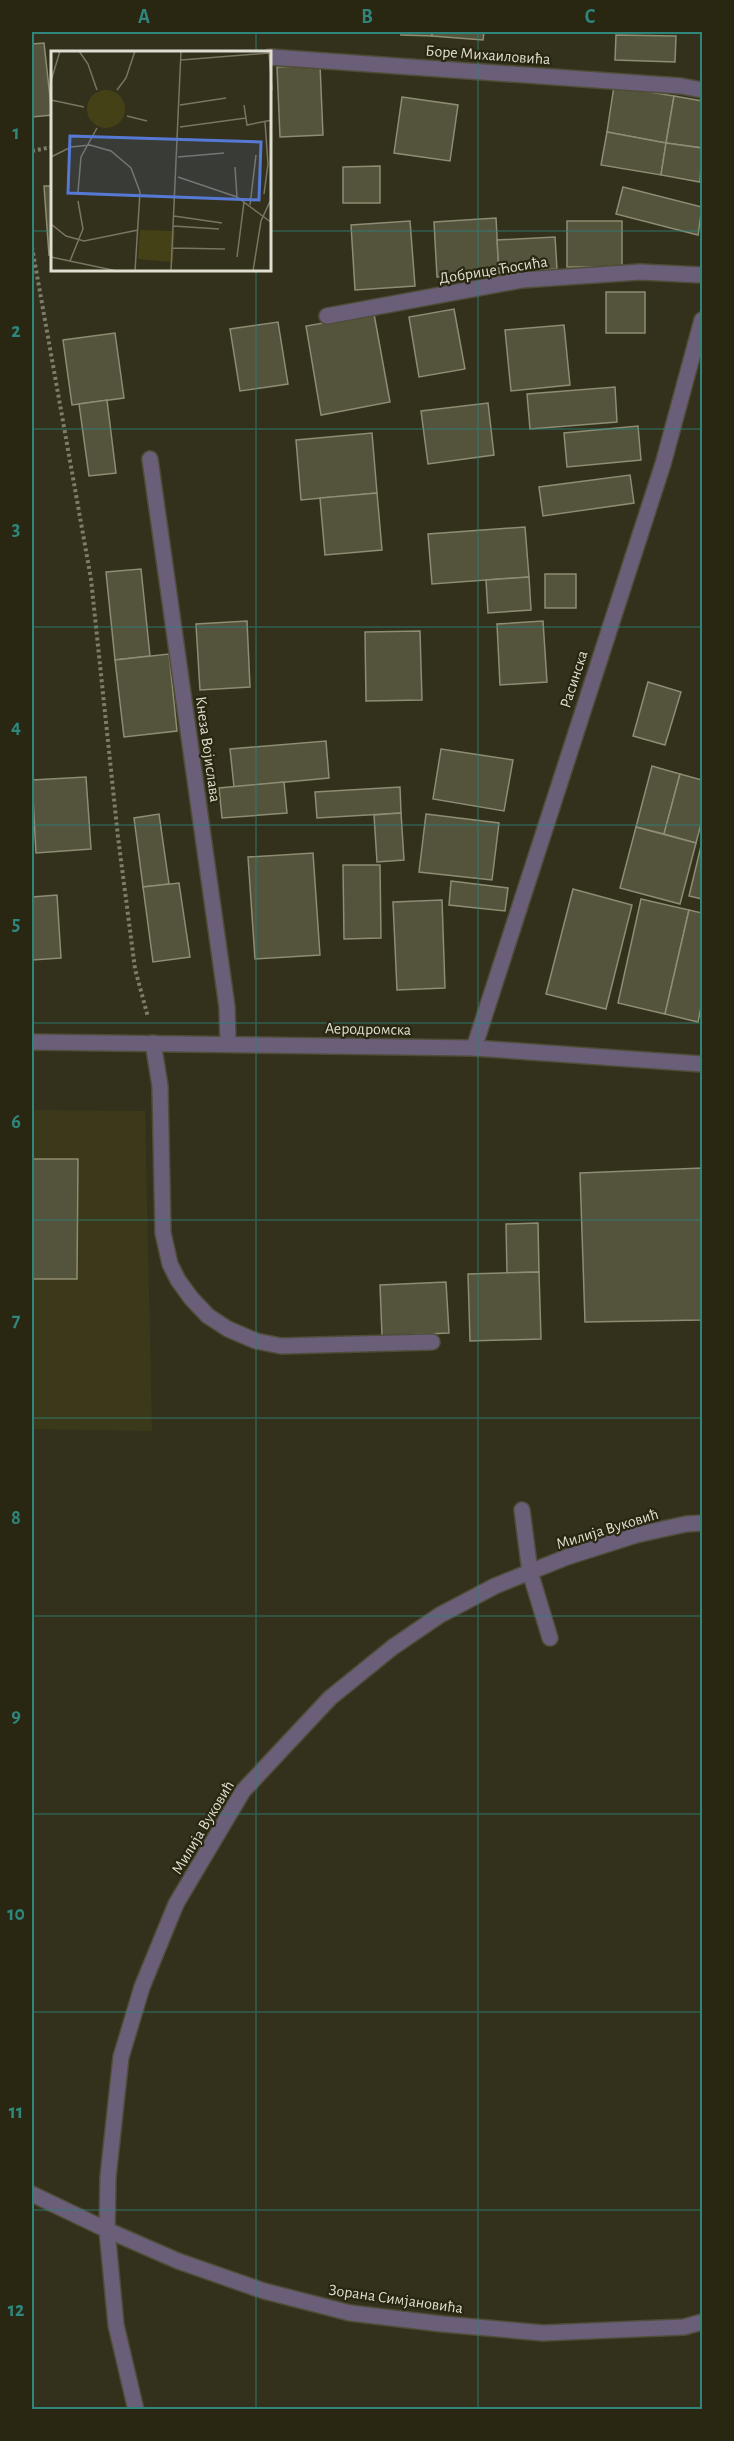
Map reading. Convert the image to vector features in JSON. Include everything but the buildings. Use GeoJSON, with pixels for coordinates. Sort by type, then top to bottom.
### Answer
{"type":"FeatureCollection","features":[{"type":"Feature","properties":{"kind":"street","name":"Боре Михаиловића"},"geometry":{"type":"LineString","coordinates":[[272,57],[702,90]]}},
{"type":"Feature","properties":{"kind":"street","name":"Добрице Ћосића"},"geometry":{"type":"LineString","coordinates":[[327,316],[522,280],[640,272],[702,275]]}},
{"type":"Feature","properties":{"kind":"street","name":"Расинска"},"geometry":{"type":"LineString","coordinates":[[474,1048],[663,464],[702,320]]}},
{"type":"Feature","properties":{"kind":"street","name":"Кнеза Војислава"},"geometry":{"type":"LineString","coordinates":[[150,459],[227,1007],[228,1044]]}},
{"type":"Feature","properties":{"kind":"street","name":"Аеродромска"},"geometry":{"type":"LineString","coordinates":[[32,1042],[474,1048],[702,1064]]}},
{"type":"Feature","properties":{"kind":"street"},"geometry":{"type":"LineString","coordinates":[[153,1043],[160,1088],[163,1233],[166,1249],[178,1280],[208,1316],[228,1329],[256,1341],[281,1346],[432,1342]]}},
{"type":"Feature","properties":{"kind":"street"},"geometry":{"type":"LineString","coordinates":[[522,1510],[530,1572],[550,1638]]}},
{"type":"Feature","properties":{"kind":"street","name":"Милија Вуковић"},"geometry":{"type":"LineString","coordinates":[[136,2409],[116,2325],[107,2230],[108,2177],[122,2057],[142,1987],[176,1904],[243,1791],[330,1698],[393,1647],[440,1615],[495,1586],[567,1557],[636,1535],[686,1524],[702,1523]]}},
{"type":"Feature","properties":{"kind":"street","name":"Зорана Симјановића"},"geometry":{"type":"LineString","coordinates":[[32,2194],[178,2261],[264,2291],[350,2313],[543,2333],[684,2327],[702,2322]]}},
{"type":"Feature","properties":{"kind":"path"},"geometry":{"type":"LineString","coordinates":[[32,151],[51,147]]}},
{"type":"Feature","properties":{"kind":"path"},"geometry":{"type":"LineString","coordinates":[[32,247],[91,579],[118,837],[135,969],[153,1043]]}},
{"type":"Feature","properties":{"kind":"shaded area"},"geometry":{"type":"Polygon","coordinates":[[[32,1110],[145,1111],[152,1431],[32,1429],[32,1110]]]}}]}
